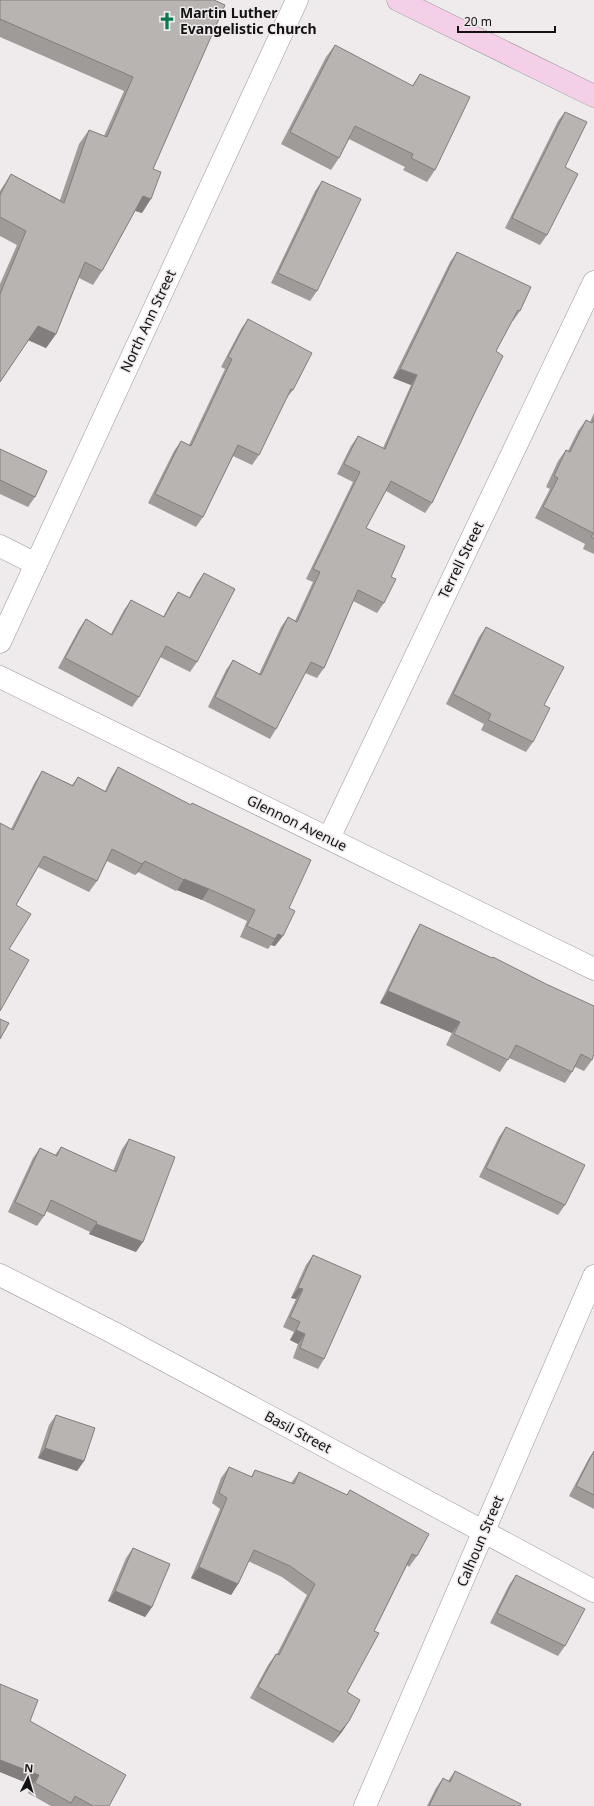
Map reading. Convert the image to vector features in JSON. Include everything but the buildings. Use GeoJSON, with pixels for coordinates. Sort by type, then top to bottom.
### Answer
{"type":"FeatureCollection","features":[{"type":"Feature","properties":{"kind":"main road"},"geometry":{"type":"LineString","coordinates":[[398,0],[594,96]]}},
{"type":"Feature","properties":{"kind":"street","name":"North Ann Street"},"geometry":{"type":"LineString","coordinates":[[0,642],[297,0]]}},
{"type":"Feature","properties":{"kind":"street","name":"Terrell Street"},"geometry":{"type":"LineString","coordinates":[[329,838],[594,282]]}},
{"type":"Feature","properties":{"kind":"street"},"geometry":{"type":"LineString","coordinates":[[0,546],[36,564]]}},
{"type":"Feature","properties":{"kind":"street","name":"Glennon Avenue"},"geometry":{"type":"LineString","coordinates":[[0,677],[594,969]]}},
{"type":"Feature","properties":{"kind":"street","name":"Basil Street"},"geometry":{"type":"LineString","coordinates":[[0,1275],[119,1336],[594,1591]]}},
{"type":"Feature","properties":{"kind":"street","name":"Calhoun Street"},"geometry":{"type":"LineString","coordinates":[[365,1806],[594,1276]]}},
{"type":"Feature","properties":{"kind":"place","name":"Martin Luther Evangelistic Church"},"geometry":{"type":"Point","coordinates":[167,21]}}]}
